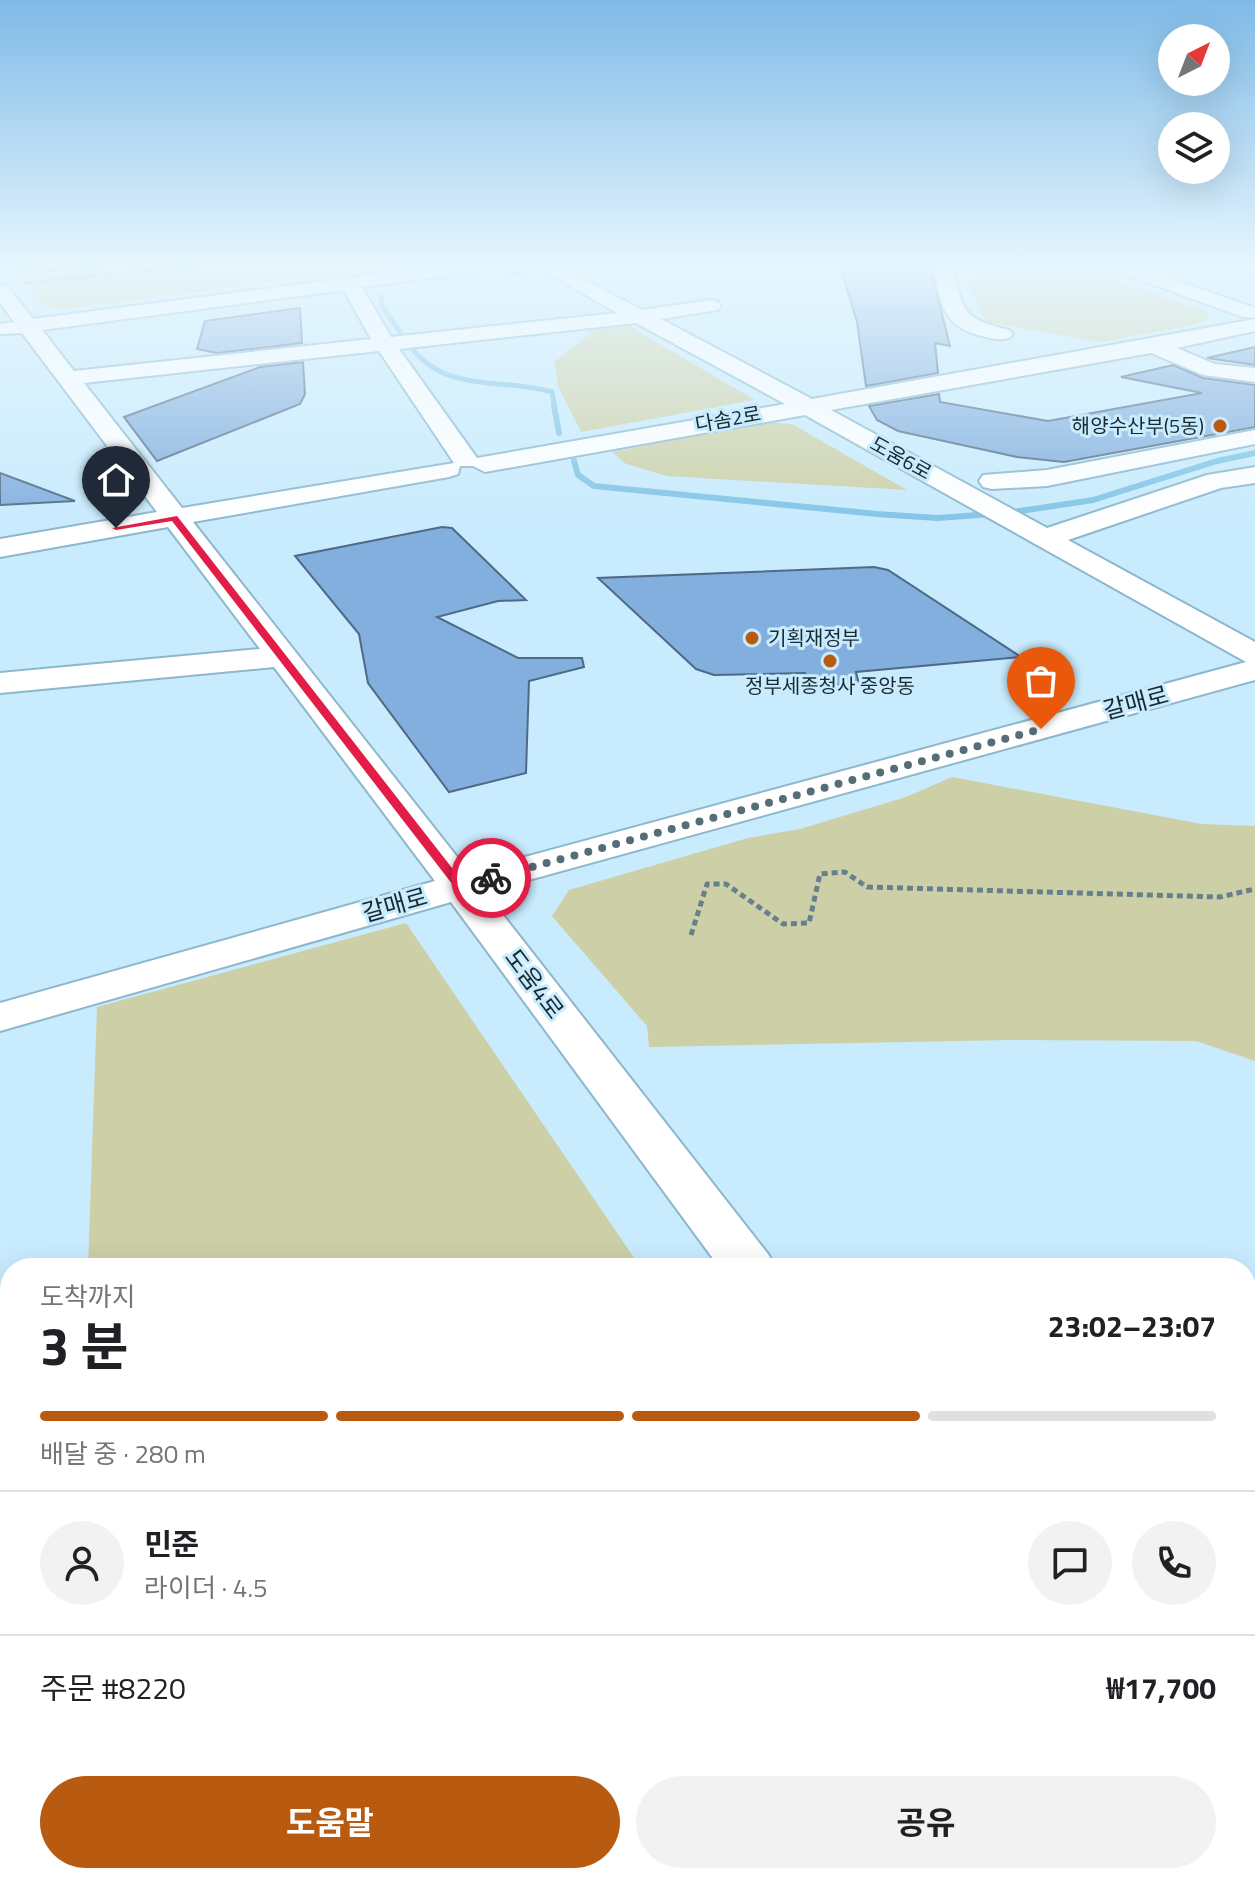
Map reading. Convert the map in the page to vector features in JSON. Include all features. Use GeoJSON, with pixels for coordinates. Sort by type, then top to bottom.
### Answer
{"type":"FeatureCollection","features":[{"type":"Feature","properties":{"kind":"street","name":"도움4로"},"geometry":{"type":"LineString","coordinates":[[50,354],[741,1258]]}},
{"type":"Feature","properties":{"kind":"street"},"geometry":{"type":"LineString","coordinates":[[68,378],[293,354]]}},
{"type":"Feature","properties":{"kind":"street"},"geometry":{"type":"LineString","coordinates":[[392,354],[466,465]]}},
{"type":"Feature","properties":{"kind":"street","name":"도움6로"},"geometry":{"type":"LineString","coordinates":[[711,354],[805,405],[987,492],[1019,523],[1255,655]]}},
{"type":"Feature","properties":{"kind":"street","name":"다솜2로"},"geometry":{"type":"LineString","coordinates":[[0,548],[1100,354]]}},
{"type":"Feature","properties":{"kind":"street"},"geometry":{"type":"LineString","coordinates":[[1172,354],[1211,370],[1255,375]]}},
{"type":"Feature","properties":{"kind":"street"},"geometry":{"type":"LineString","coordinates":[[987,492],[1255,437]]}},
{"type":"Feature","properties":{"kind":"street"},"geometry":{"type":"LineString","coordinates":[[1046,538],[1216,481],[1255,475]]}},
{"type":"Feature","properties":{"kind":"street"},"geometry":{"type":"LineString","coordinates":[[0,683],[281,657]]}},
{"type":"Feature","properties":{"kind":"street","name":"갈매로"},"geometry":{"type":"LineString","coordinates":[[0,1017],[460,887],[1255,670]]}},
{"type":"Feature","properties":{"kind":"path"},"geometry":{"type":"LineString","coordinates":[[691,935],[707,884],[726,884],[783,924],[809,923],[820,874],[845,872],[867,887],[1079,895],[1220,897],[1255,889]]}},
{"type":"Feature","properties":{"kind":"green space"},"geometry":{"type":"Polygon","coordinates":[[[564,354],[677,354],[755,400],[581,432],[559,388],[554,362],[564,354]]]}},
{"type":"Feature","properties":{"kind":"green space"},"geometry":{"type":"Polygon","coordinates":[[[766,422],[792,424],[907,490],[667,476],[626,464],[612,452],[766,422]]]}},
{"type":"Feature","properties":{"kind":"green space"},"geometry":{"type":"Polygon","coordinates":[[[952,777],[1202,824],[1255,826],[1255,1061],[1196,1041],[1012,1040],[649,1047],[647,1026],[552,916],[569,890],[748,838],[800,829],[906,797],[952,777]]]}},
{"type":"Feature","properties":{"kind":"green space"},"geometry":{"type":"Polygon","coordinates":[[[406,923],[634,1258],[88,1258],[97,1007],[406,923]]]}},
{"type":"Feature","properties":{"kind":"building"},"geometry":{"type":"Polygon","coordinates":[[[861,354],[936,354],[938,373],[866,386],[861,354]]]}},
{"type":"Feature","properties":{"kind":"building"},"geometry":{"type":"Polygon","coordinates":[[[1225,354],[1255,354],[1255,365],[1207,358],[1225,354]]]}},
{"type":"Feature","properties":{"kind":"building"},"geometry":{"type":"Polygon","coordinates":[[[303,362],[305,394],[300,404],[157,461],[124,417],[260,367],[303,362]]]}},
{"type":"Feature","properties":{"kind":"building"},"geometry":{"type":"Polygon","coordinates":[[[1173,365],[1203,378],[1255,385],[1255,427],[1064,462],[1017,457],[898,431],[877,420],[869,406],[939,394],[940,402],[1048,421],[1202,393],[1121,377],[1173,365]]]}},
{"type":"Feature","properties":{"kind":"building"},"geometry":{"type":"Polygon","coordinates":[[[0,473],[75,501],[0,505],[0,473]]]}},
{"type":"Feature","properties":{"kind":"building"},"geometry":{"type":"Polygon","coordinates":[[[442,527],[452,528],[526,600],[498,601],[437,617],[518,658],[582,658],[584,667],[529,681],[526,773],[449,792],[368,683],[359,634],[295,556],[442,527]]]}},
{"type":"Feature","properties":{"kind":"building"},"geometry":{"type":"Polygon","coordinates":[[[874,567],[888,570],[1021,657],[856,672],[859,684],[808,685],[805,673],[714,675],[696,669],[598,578],[874,567]]]}},
{"type":"Feature","properties":{"kind":"waterway"},"geometry":{"type":"LineString","coordinates":[[417,354],[441,372],[458,378],[552,392],[555,408]]}},
{"type":"Feature","properties":{"kind":"waterway"},"geometry":{"type":"LineString","coordinates":[[554,406],[559,433]]}},
{"type":"Feature","properties":{"kind":"waterway"},"geometry":{"type":"LineString","coordinates":[[1007,513],[1093,500],[1217,461],[1255,453]]}},
{"type":"Feature","properties":{"kind":"waterway"},"geometry":{"type":"LineString","coordinates":[[574,461],[578,475],[594,486],[877,514],[938,518],[992,514]]}},
{"type":"Feature","properties":{"kind":"way so far"},"geometry":{"type":"LineString","coordinates":[[491,878],[1041,729]]}},
{"type":"Feature","properties":{"kind":"place","name":"해양수산부(5동)"},"geometry":{"type":"Point","coordinates":[1220,426]}},
{"type":"Feature","properties":{"kind":"place","name":"기획재정부"},"geometry":{"type":"Point","coordinates":[752,638]}},
{"type":"Feature","properties":{"kind":"place","name":"정부세종청사 중앙동"},"geometry":{"type":"Point","coordinates":[830,661]}},
{"type":"Feature","properties":{"kind":"route"},"geometry":{"type":"LineString","coordinates":[[116,528],[174,518],[460,887],[491,878]]}}]}
